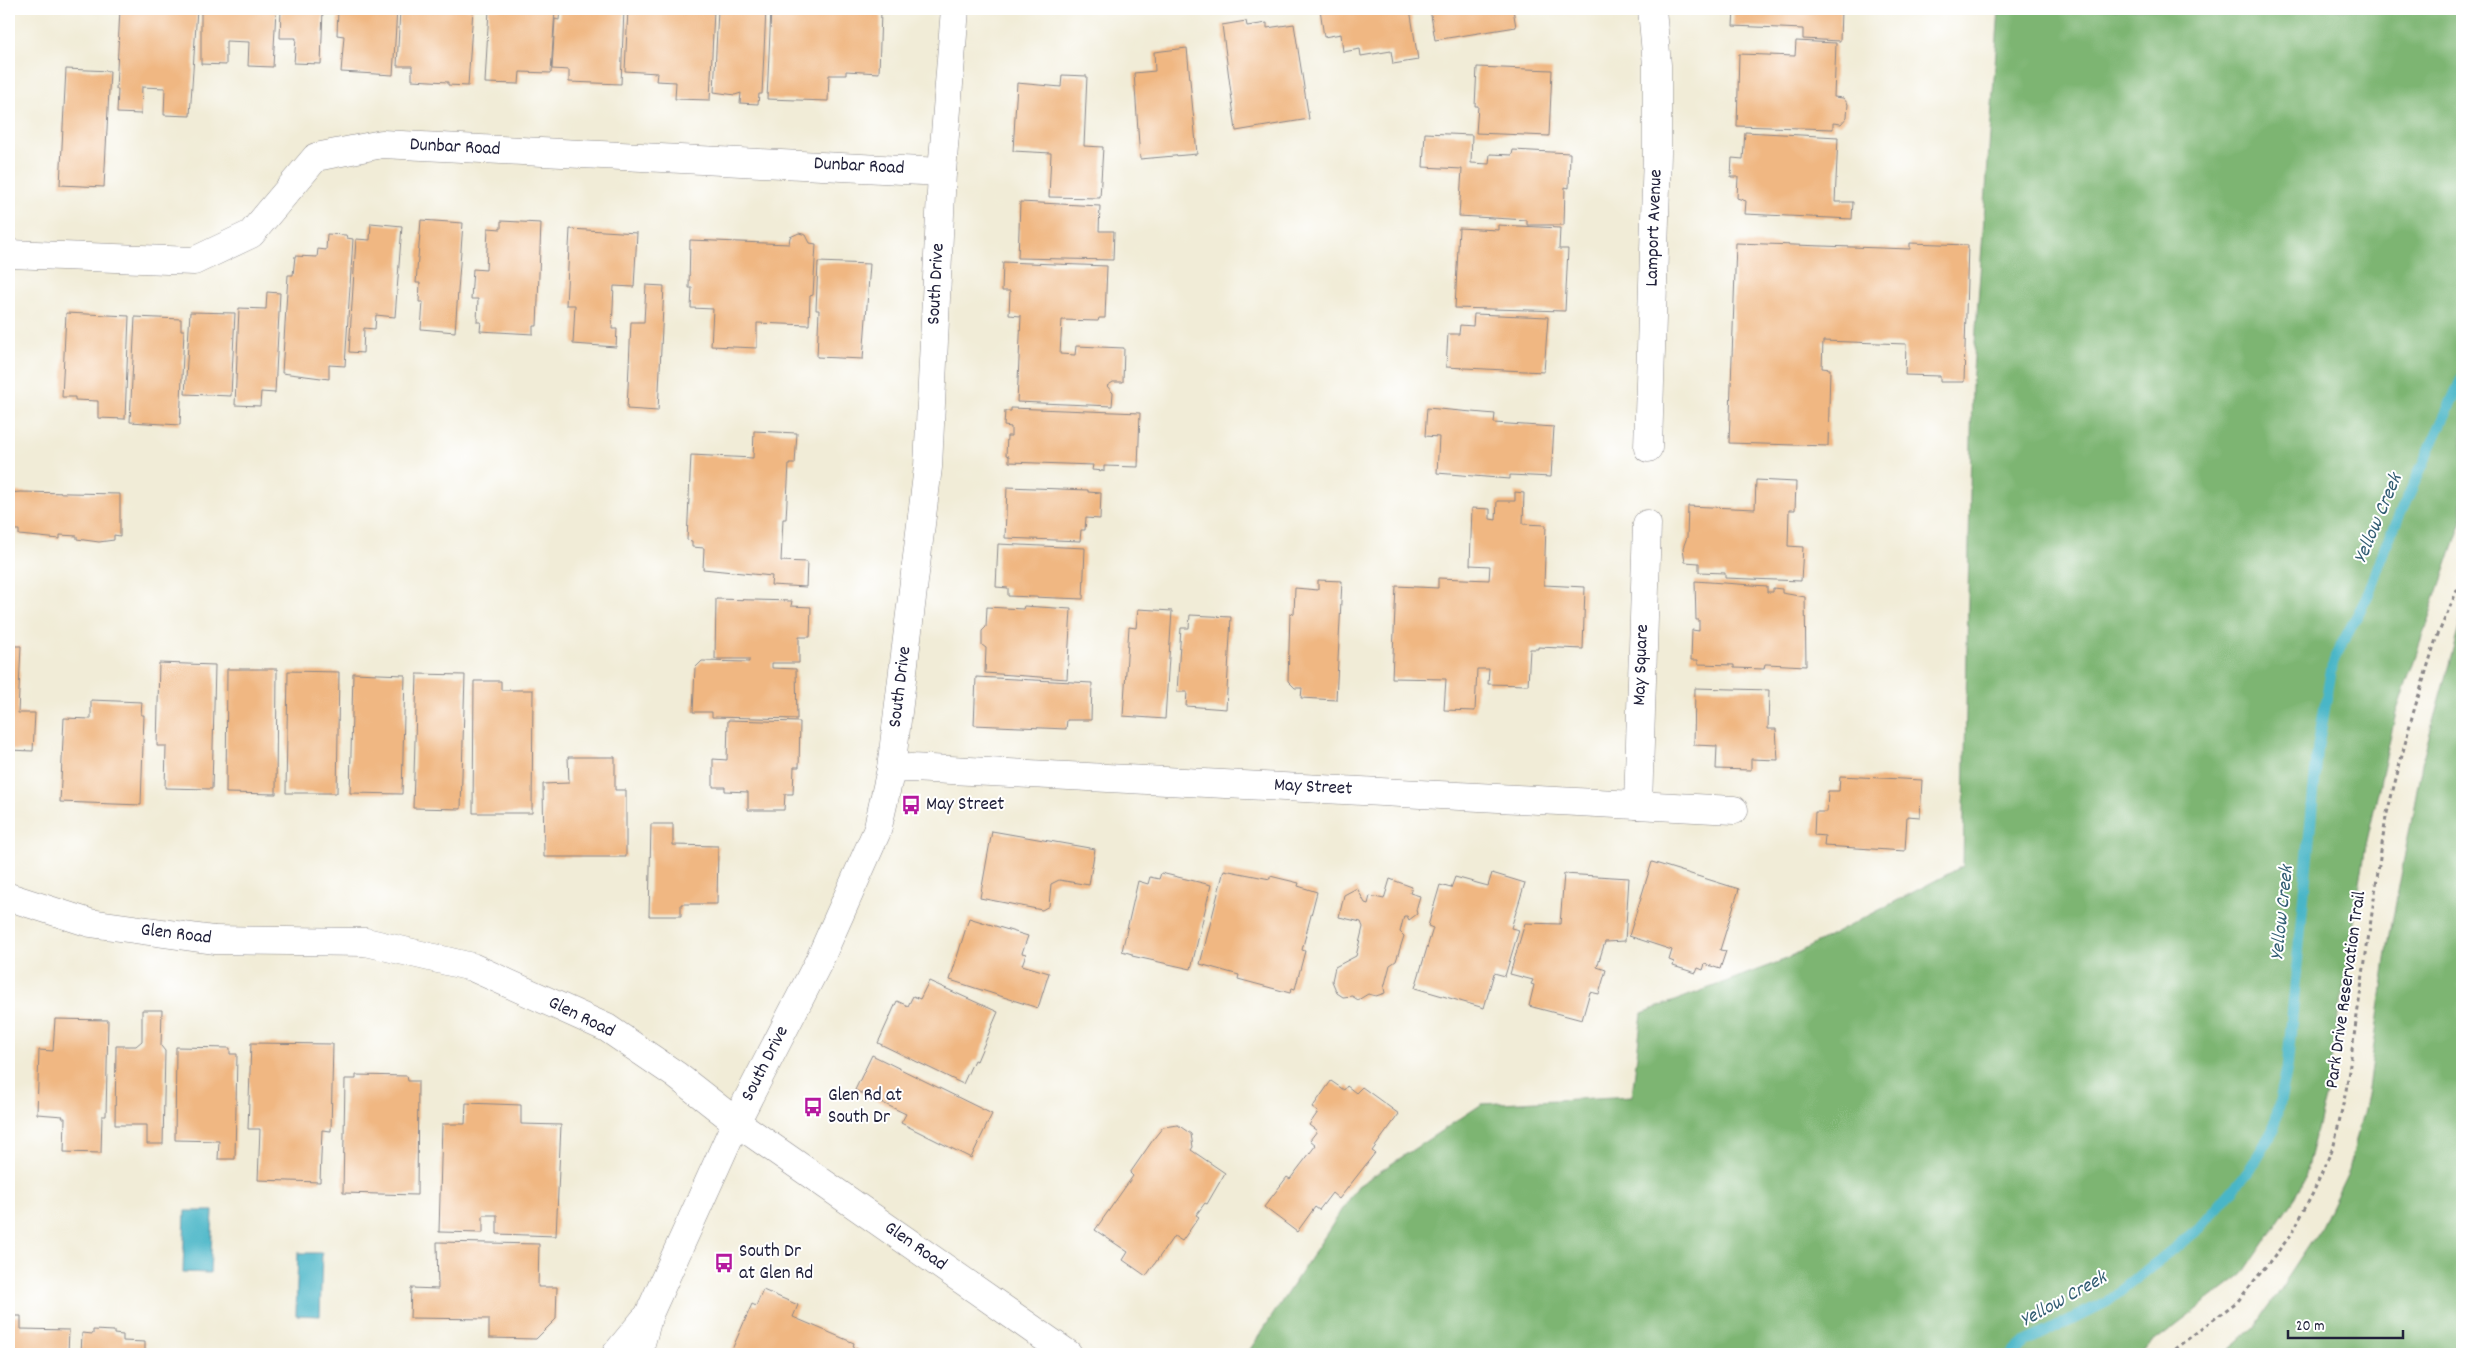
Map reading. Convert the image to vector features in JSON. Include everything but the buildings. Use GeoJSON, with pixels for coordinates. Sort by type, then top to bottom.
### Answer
{"type":"FeatureCollection","features":[{"type":"Feature","properties":{"kind":"street","name":"South Drive"},"geometry":{"type":"LineString","coordinates":[[638,1354],[649,1314],[736,1122],[819,961],[848,900],[877,831],[891,769],[928,467],[942,172],[955,9]]}},
{"type":"Feature","properties":{"kind":"street","name":"Lamport Avenue"},"geometry":{"type":"LineString","coordinates":[[1648,448],[1657,153],[1657,65],[1652,9]]}},
{"type":"Feature","properties":{"kind":"street","name":"Dunbar Road"},"geometry":{"type":"LineString","coordinates":[[9,254],[194,261],[251,234],[316,157],[382,144],[942,172]]}},
{"type":"Feature","properties":{"kind":"street","name":"May Square"},"geometry":{"type":"LineString","coordinates":[[1638,805],[1647,524]]}},
{"type":"Feature","properties":{"kind":"street","name":"May Street"},"geometry":{"type":"LineString","coordinates":[[891,769],[911,768],[1734,810]]}},
{"type":"Feature","properties":{"kind":"street","name":"Glen Road"},"geometry":{"type":"LineString","coordinates":[[9,897],[90,923],[214,940],[366,942],[472,967],[607,1028],[676,1075],[736,1122],[1068,1354]]}},
{"type":"Feature","properties":{"kind":"street","name":"South Drive"},"geometry":{"type":"LineString","coordinates":[[616,1354],[649,1314]]}},
{"type":"Feature","properties":{"kind":"path","name":"Park Drive Reservation Trail"},"geometry":{"type":"LineString","coordinates":[[2168,1354],[2238,1300],[2291,1235],[2313,1193],[2334,1146],[2346,1091],[2386,817],[2412,717],[2436,640],[2462,579]]}},
{"type":"Feature","properties":{"kind":"green space"},"geometry":{"type":"Polygon","coordinates":[[[1999,9],[2462,9],[2462,521],[2396,713],[2366,845],[2328,1087],[2302,1186],[2242,1275],[2139,1354],[1247,1354],[1358,1186],[1482,1104],[1632,1096],[1642,1013],[1784,960],[1963,866],[1972,385],[1999,9]]]}},
{"type":"Feature","properties":{"kind":"green space"},"geometry":{"type":"Polygon","coordinates":[[[2462,617],[2462,1354],[2223,1354],[2255,1327],[2322,1226],[2349,1170],[2367,1095],[2388,945],[2423,758],[2462,617]]]}},
{"type":"Feature","properties":{"kind":"water"},"geometry":{"type":"Polygon","coordinates":[[[185,1211],[213,1211],[210,1273],[183,1272],[185,1211]]]}},
{"type":"Feature","properties":{"kind":"water"},"geometry":{"type":"Polygon","coordinates":[[[298,1253],[322,1253],[320,1316],[296,1315],[298,1253]]]}},
{"type":"Feature","properties":{"kind":"waterway","name":"Yellow Creek"},"geometry":{"type":"LineString","coordinates":[[2013,1354],[2026,1342],[2108,1301],[2200,1228],[2248,1172],[2274,1129],[2287,1069],[2318,746],[2333,661],[2368,595],[2385,547],[2462,378]]}},
{"type":"Feature","properties":{"kind":"place","name":"May Street"},"geometry":{"type":"Point","coordinates":[911,805]}},
{"type":"Feature","properties":{"kind":"place","name":"Glen Rd at South Dr"},"geometry":{"type":"Point","coordinates":[813,1107]}},
{"type":"Feature","properties":{"kind":"place","name":"South Dr at Glen Rd"},"geometry":{"type":"Point","coordinates":[724,1263]}}]}
